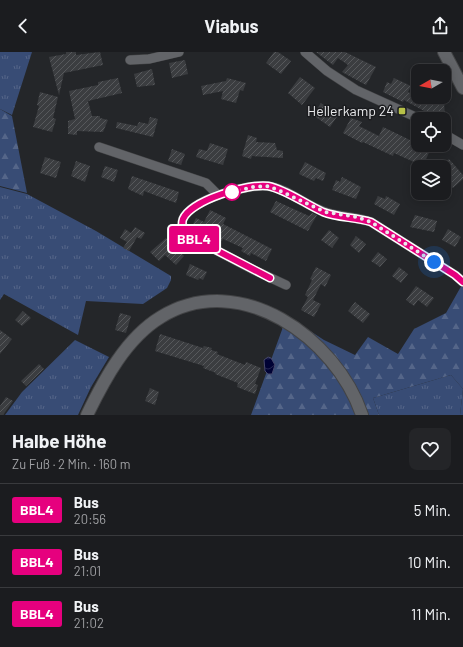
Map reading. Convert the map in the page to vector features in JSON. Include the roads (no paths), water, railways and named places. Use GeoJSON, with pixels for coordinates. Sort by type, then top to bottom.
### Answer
{"type":"FeatureCollection","features":[{"type":"Feature","properties":{"kind":"main road"},"geometry":{"type":"LineString","coordinates":[[444,52],[463,88]]}},
{"type":"Feature","properties":{"kind":"main road"},"geometry":{"type":"LineString","coordinates":[[87,415],[111,371],[132,343],[149,325],[160,317],[177,309],[195,303],[214,301],[250,305],[267,311],[289,324],[315,343],[335,364],[358,403],[362,415]]}},
{"type":"Feature","properties":{"kind":"street"},"geometry":{"type":"LineString","coordinates":[[130,60],[149,59],[179,52]]}},
{"type":"Feature","properties":{"kind":"street"},"geometry":{"type":"LineString","coordinates":[[305,52],[327,71],[356,90],[411,115]]}},
{"type":"Feature","properties":{"kind":"street"},"geometry":{"type":"LineString","coordinates":[[451,138],[463,144]]}},
{"type":"Feature","properties":{"kind":"street"},"geometry":{"type":"LineString","coordinates":[[99,147],[206,183],[218,195]]}},
{"type":"Feature","properties":{"kind":"street"},"geometry":{"type":"LineString","coordinates":[[286,285],[185,234],[182,225],[187,214],[197,206],[218,195],[253,187],[267,186],[325,212],[357,217],[371,222],[455,275],[463,282]]}},
{"type":"Feature","properties":{"kind":"water"},"geometry":{"type":"Polygon","coordinates":[[[268,357],[271,358],[275,365],[272,374],[268,374],[265,371],[264,360],[268,357]]]}},
{"type":"Feature","properties":{"kind":"place","name":"Hellerkamp 24"},"geometry":{"type":"Point","coordinates":[402,111]}}]}
